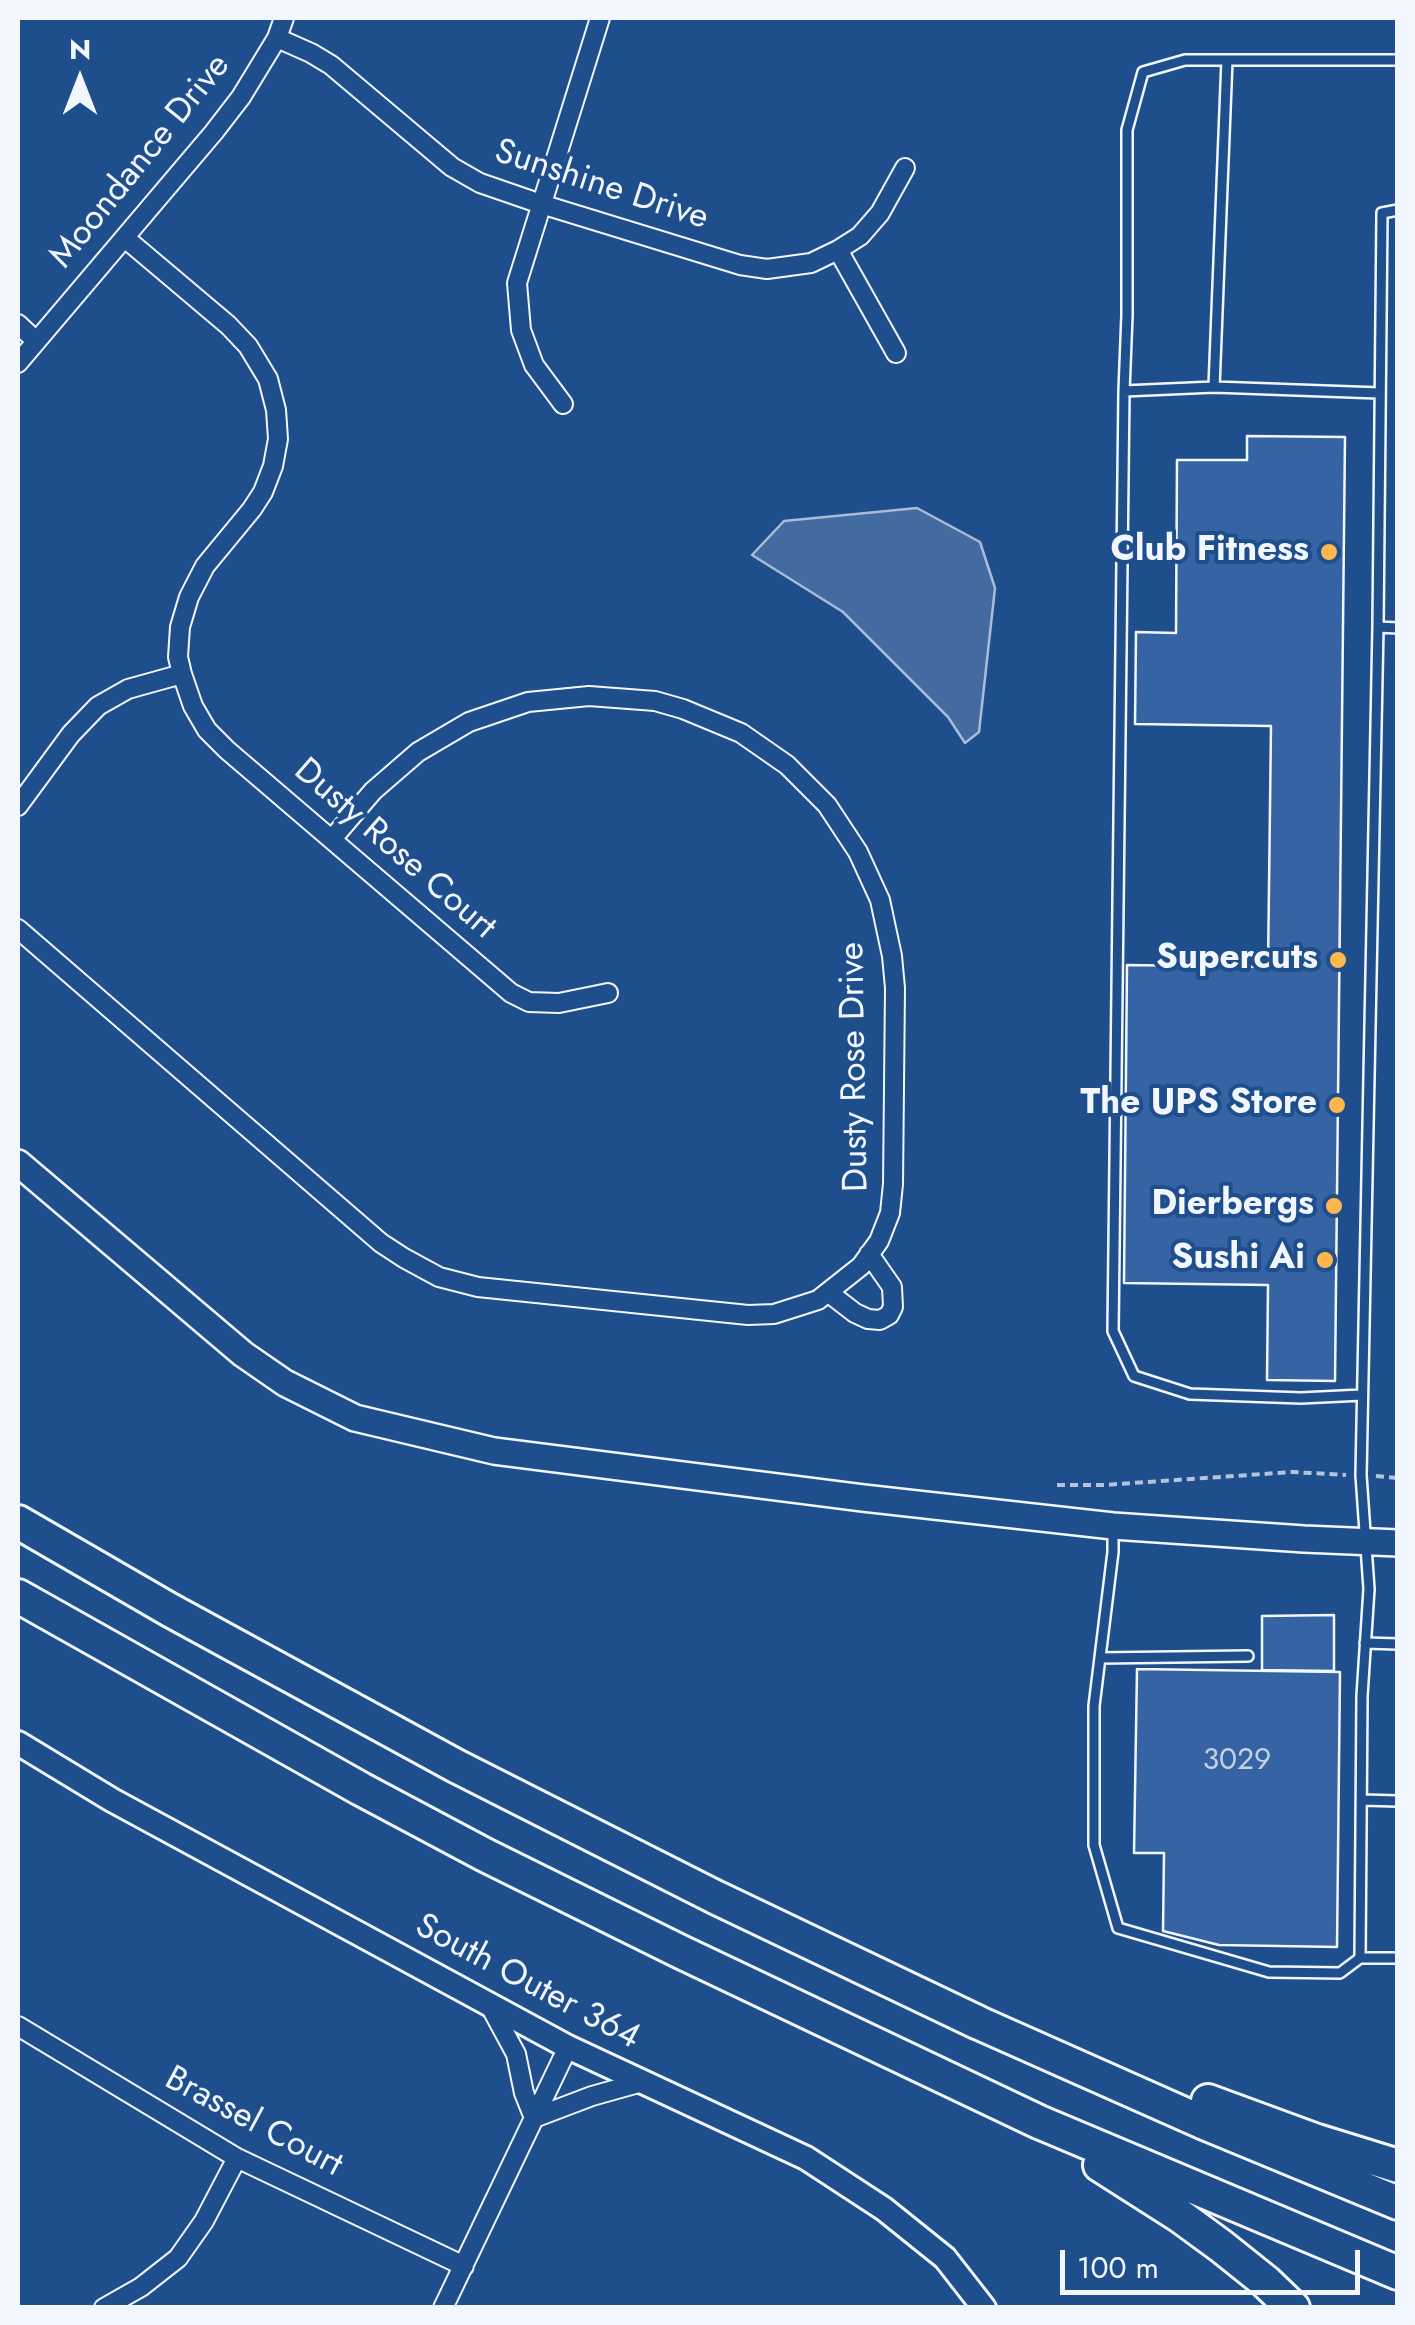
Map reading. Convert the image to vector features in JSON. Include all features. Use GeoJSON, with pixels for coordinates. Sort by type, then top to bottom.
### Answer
{"type":"FeatureCollection","features":[{"type":"Feature","properties":{"kind":"highway"},"geometry":{"type":"LineString","coordinates":[[18,1522],[170,1610],[472,1774],[682,1881],[979,2023],[1398,2203]]}},
{"type":"Feature","properties":{"kind":"highway"},"geometry":{"type":"LineString","coordinates":[[18,1596],[202,1702],[485,1855],[681,1952],[1039,2122],[1398,2273]]}},
{"type":"Feature","properties":{"kind":"highway"},"geometry":{"type":"LineString","coordinates":[[979,2023],[1092,2056],[1298,2134],[1398,2166]]}},
{"type":"Feature","properties":{"kind":"highway"},"geometry":{"type":"LineString","coordinates":[[1039,2122],[1208,2236],[1292,2308]]}},
{"type":"Feature","properties":{"kind":"main road"},"geometry":{"type":"LineString","coordinates":[[18,1163],[243,1354],[285,1383],[356,1418],[494,1451],[1113,1526],[1398,1543]]}},
{"type":"Feature","properties":{"kind":"street","name":"Moondance Drive"},"geometry":{"type":"LineString","coordinates":[[18,363],[232,109],[277,38],[284,18]]}},
{"type":"Feature","properties":{"kind":"street"},"geometry":{"type":"LineString","coordinates":[[564,404],[534,365],[521,330],[517,284],[600,18]]}},
{"type":"Feature","properties":{"kind":"street","name":"Sunshine Drive"},"geometry":{"type":"LineString","coordinates":[[277,38],[331,65],[452,167],[480,183],[754,267],[810,263],[860,236],[880,213],[905,168]]}},
{"type":"Feature","properties":{"kind":"street"},"geometry":{"type":"LineString","coordinates":[[18,806],[70,734],[98,706],[128,689],[182,674],[178,657],[180,627],[188,596],[205,566],[252,509],[273,466],[278,439],[276,410],[268,379],[248,346],[124,238]]}},
{"type":"Feature","properties":{"kind":"street"},"geometry":{"type":"LineString","coordinates":[[838,250],[896,352]]}},
{"type":"Feature","properties":{"kind":"street"},"geometry":{"type":"LineString","coordinates":[[18,324],[36,340]]}},
{"type":"Feature","properties":{"kind":"street","name":"Dusty Rose Court"},"geometry":{"type":"LineString","coordinates":[[182,674],[193,706],[207,730],[227,750],[511,993],[529,1002],[559,1004],[608,994]]}},
{"type":"Feature","properties":{"kind":"street","name":"Dusty Rose Drive"},"geometry":{"type":"LineString","coordinates":[[18,929],[382,1242],[439,1278],[478,1287],[774,1314],[829,1293],[861,1266],[879,1241],[890,1213],[893,1184],[892,956],[880,900],[858,852],[827,806],[787,765],[741,734],[655,701],[589,696],[528,702],[469,722],[418,752],[374,791],[332,839]]}},
{"type":"Feature","properties":{"kind":"street"},"geometry":{"type":"LineString","coordinates":[[829,1293],[868,1318],[880,1320],[889,1314],[893,1307],[892,1287],[869,1254]]}},
{"type":"Feature","properties":{"kind":"street","name":"South Outer 364"},"geometry":{"type":"LineString","coordinates":[[18,1743],[112,1800],[568,2048],[806,2158],[884,2208],[945,2258],[984,2308]]}},
{"type":"Feature","properties":{"kind":"street"},"geometry":{"type":"LineString","coordinates":[[490,2005],[516,2054],[534,2118]]}},
{"type":"Feature","properties":{"kind":"street","name":"Brassel Court"},"geometry":{"type":"LineString","coordinates":[[18,2026],[238,2158],[464,2266]]}},
{"type":"Feature","properties":{"kind":"street"},"geometry":{"type":"LineString","coordinates":[[443,2308],[568,2048]]}},
{"type":"Feature","properties":{"kind":"street"},"geometry":{"type":"LineString","coordinates":[[534,2118],[642,2082]]}},
{"type":"Feature","properties":{"kind":"street"},"geometry":{"type":"LineString","coordinates":[[104,2308],[141,2287],[178,2258],[204,2221],[238,2158]]}},
{"type":"Feature","properties":{"kind":"lane"},"geometry":{"type":"LineString","coordinates":[[1362,1395],[1301,1398],[1190,1394],[1134,1376],[1113,1331],[1127,130],[1143,72],[1185,60],[1398,60]]}},
{"type":"Feature","properties":{"kind":"lane"},"geometry":{"type":"LineString","coordinates":[[1214,388],[1227,60]]}},
{"type":"Feature","properties":{"kind":"lane"},"geometry":{"type":"LineString","coordinates":[[1360,1958],[1362,1696],[1368,1589],[1361,1475],[1362,1395],[1378,627],[1382,213],[1398,210]]}},
{"type":"Feature","properties":{"kind":"lane"},"geometry":{"type":"LineString","coordinates":[[1124,391],[1214,388],[1380,393]]}},
{"type":"Feature","properties":{"kind":"lane"},"geometry":{"type":"LineString","coordinates":[[1378,627],[1398,628]]}},
{"type":"Feature","properties":{"kind":"lane"},"geometry":{"type":"LineString","coordinates":[[1113,1526],[1094,1706],[1094,1845],[1118,1928],[1269,1972],[1340,1974],[1360,1958],[1398,1958]]}},
{"type":"Feature","properties":{"kind":"lane"},"geometry":{"type":"LineString","coordinates":[[1365,1643],[1398,1644]]}},
{"type":"Feature","properties":{"kind":"lane"},"geometry":{"type":"LineString","coordinates":[[1100,1658],[1248,1656]]}},
{"type":"Feature","properties":{"kind":"lane"},"geometry":{"type":"LineString","coordinates":[[1362,1800],[1398,1801]]}},
{"type":"Feature","properties":{"kind":"path"},"geometry":{"type":"LineString","coordinates":[[1057,1485],[1292,1472],[1398,1478]]}},
{"type":"Feature","properties":{"kind":"water"},"geometry":{"type":"Polygon","coordinates":[[[917,508],[980,542],[995,588],[979,732],[965,743],[948,717],[843,612],[752,555],[784,521],[917,508]]]}},
{"type":"Feature","properties":{"kind":"building"},"geometry":{"type":"Polygon","coordinates":[[[1247,436],[1345,437],[1335,1381],[1267,1380],[1268,1285],[1124,1283],[1127,965],[1268,967],[1271,726],[1135,724],[1136,632],[1176,633],[1177,460],[1247,460],[1247,436]]]}},
{"type":"Feature","properties":{"kind":"building"},"geometry":{"type":"Polygon","coordinates":[[[1334,1615],[1334,1671],[1262,1670],[1262,1616],[1334,1615]]]}},
{"type":"Feature","properties":{"kind":"building"},"geometry":{"type":"Polygon","coordinates":[[[1137,1669],[1340,1672],[1337,1947],[1219,1945],[1163,1931],[1164,1853],[1134,1853],[1137,1669]]]}},
{"type":"Feature","properties":{"kind":"place","name":"Club Fitness"},"geometry":{"type":"Point","coordinates":[1329,552]}},
{"type":"Feature","properties":{"kind":"place","name":"Supercuts"},"geometry":{"type":"Point","coordinates":[1338,960]}},
{"type":"Feature","properties":{"kind":"place","name":"The UPS Store"},"geometry":{"type":"Point","coordinates":[1337,1105]}},
{"type":"Feature","properties":{"kind":"place","name":"Dierbergs"},"geometry":{"type":"Point","coordinates":[1334,1206]}},
{"type":"Feature","properties":{"kind":"place","name":"Sushi Ai"},"geometry":{"type":"Point","coordinates":[1325,1260]}}]}
